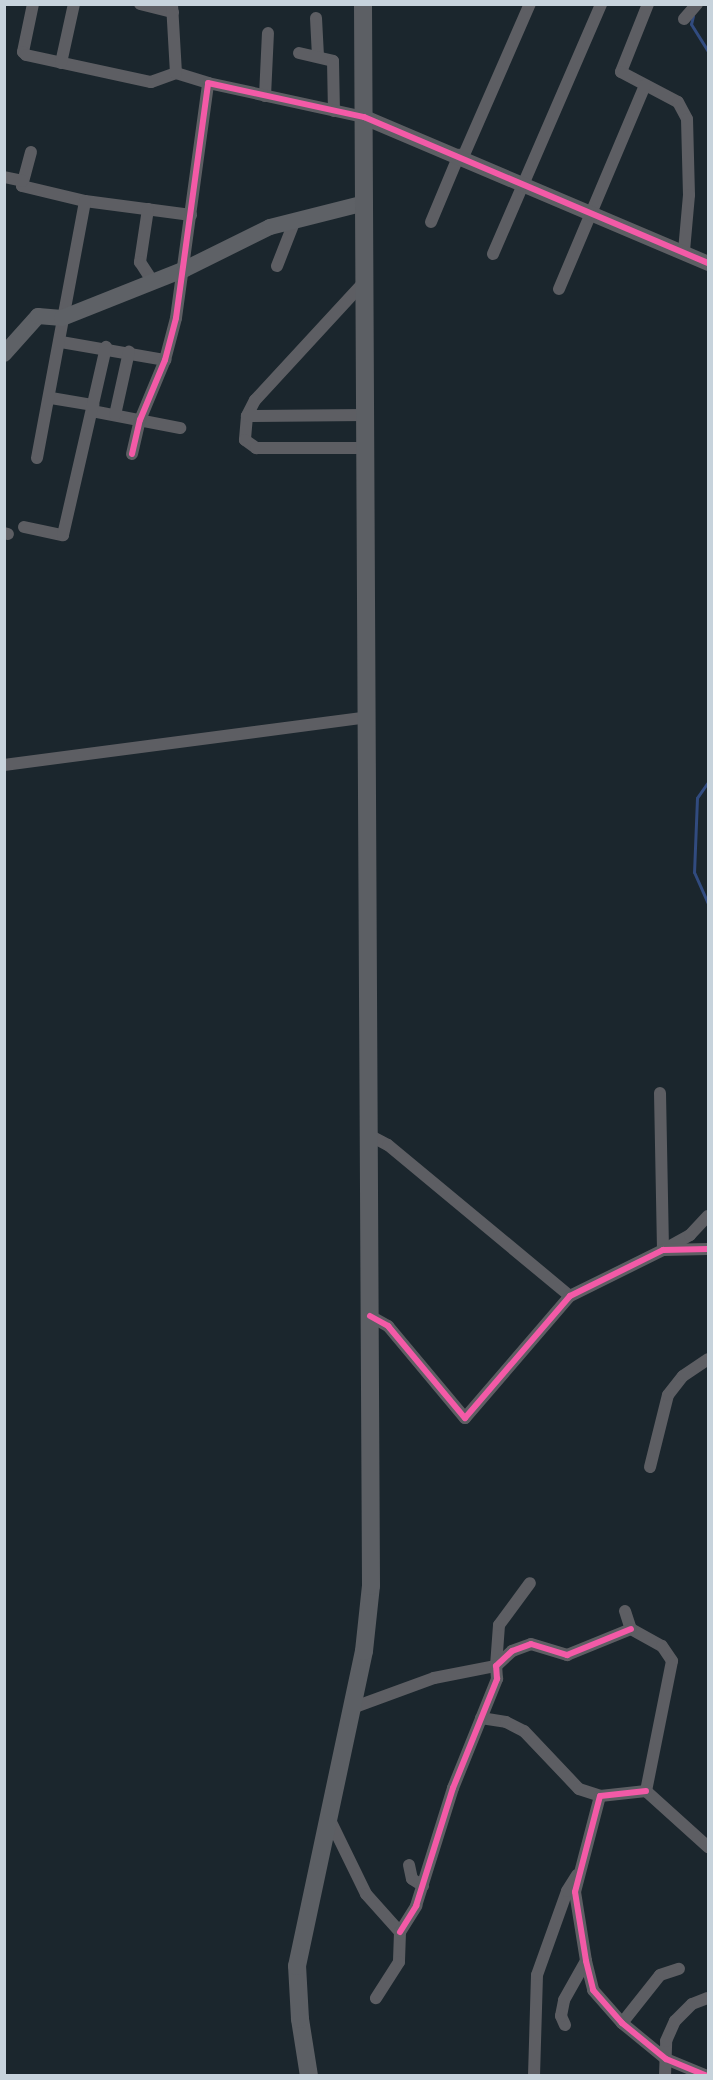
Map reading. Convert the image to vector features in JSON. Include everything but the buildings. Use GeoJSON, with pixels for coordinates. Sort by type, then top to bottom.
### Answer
{"type":"FeatureCollection","features":[{"type":"Feature","properties":{"kind":"main road"},"geometry":{"type":"LineString","coordinates":[[309,2076],[299,2010],[297,1966],[364,1651],[370,1586],[368,717],[363,4]]}},
{"type":"Feature","properties":{"kind":"main road"},"geometry":{"type":"LineString","coordinates":[[4,354],[38,316],[62,318],[185,269],[270,227],[364,203]]}},
{"type":"Feature","properties":{"kind":"street"},"geometry":{"type":"LineString","coordinates":[[33,4],[23,52],[61,63],[151,82],[176,73],[208,83],[364,117],[523,182],[708,263]]}},
{"type":"Feature","properties":{"kind":"street"},"geometry":{"type":"LineString","coordinates":[[61,63],[74,4]]}},
{"type":"Feature","properties":{"kind":"street"},"geometry":{"type":"LineString","coordinates":[[140,4],[172,8],[176,73]]}},
{"type":"Feature","properties":{"kind":"street"},"geometry":{"type":"LineString","coordinates":[[431,222],[530,4]]}},
{"type":"Feature","properties":{"kind":"street"},"geometry":{"type":"LineString","coordinates":[[493,254],[601,4]]}},
{"type":"Feature","properties":{"kind":"street"},"geometry":{"type":"LineString","coordinates":[[648,4],[621,72],[678,102],[687,119],[690,164],[684,251]]}},
{"type":"Feature","properties":{"kind":"street"},"geometry":{"type":"LineString","coordinates":[[684,19],[697,4]]}},
{"type":"Feature","properties":{"kind":"street"},"geometry":{"type":"LineString","coordinates":[[316,18],[318,55]]}},
{"type":"Feature","properties":{"kind":"street"},"geometry":{"type":"LineString","coordinates":[[265,96],[268,33]]}},
{"type":"Feature","properties":{"kind":"street"},"geometry":{"type":"LineString","coordinates":[[299,53],[318,55],[333,61],[334,111]]}},
{"type":"Feature","properties":{"kind":"street"},"geometry":{"type":"LineString","coordinates":[[132,454],[140,420],[165,360],[185,269],[208,83]]}},
{"type":"Feature","properties":{"kind":"street"},"geometry":{"type":"LineString","coordinates":[[559,289],[645,85]]}},
{"type":"Feature","properties":{"kind":"street"},"geometry":{"type":"LineString","coordinates":[[31,152],[22,186],[85,201],[191,215]]}},
{"type":"Feature","properties":{"kind":"street"},"geometry":{"type":"LineString","coordinates":[[4,177],[24,182]]}},
{"type":"Feature","properties":{"kind":"street"},"geometry":{"type":"LineString","coordinates":[[37,458],[51,398],[61,342],[62,318],[85,201]]}},
{"type":"Feature","properties":{"kind":"street"},"geometry":{"type":"LineString","coordinates":[[148,209],[140,262],[153,282]]}},
{"type":"Feature","properties":{"kind":"street"},"geometry":{"type":"LineString","coordinates":[[277,266],[295,220]]}},
{"type":"Feature","properties":{"kind":"street"},"geometry":{"type":"LineString","coordinates":[[365,281],[272,377],[247,416],[245,440],[256,448],[366,448]]}},
{"type":"Feature","properties":{"kind":"street"},"geometry":{"type":"LineString","coordinates":[[61,342],[106,347],[165,360]]}},
{"type":"Feature","properties":{"kind":"street"},"geometry":{"type":"LineString","coordinates":[[24,527],[63,535],[106,347]]}},
{"type":"Feature","properties":{"kind":"street"},"geometry":{"type":"LineString","coordinates":[[115,416],[129,352]]}},
{"type":"Feature","properties":{"kind":"street"},"geometry":{"type":"LineString","coordinates":[[51,398],[115,416],[180,428]]}},
{"type":"Feature","properties":{"kind":"street"},"geometry":{"type":"LineString","coordinates":[[247,416],[366,415]]}},
{"type":"Feature","properties":{"kind":"street"},"geometry":{"type":"LineString","coordinates":[[4,765],[368,717]]}},
{"type":"Feature","properties":{"kind":"street"},"geometry":{"type":"LineString","coordinates":[[660,1093],[663,1250]]}},
{"type":"Feature","properties":{"kind":"street"},"geometry":{"type":"LineString","coordinates":[[369,1135],[388,1145],[570,1296]]}},
{"type":"Feature","properties":{"kind":"street"},"geometry":{"type":"LineString","coordinates":[[370,1317],[388,1326],[465,1419],[570,1296],[690,1235],[708,1216]]}},
{"type":"Feature","properties":{"kind":"street"},"geometry":{"type":"LineString","coordinates":[[663,1250],[708,1249]]}},
{"type":"Feature","properties":{"kind":"street"},"geometry":{"type":"LineString","coordinates":[[650,1467],[668,1395],[683,1376],[708,1359]]}},
{"type":"Feature","properties":{"kind":"street"},"geometry":{"type":"LineString","coordinates":[[376,1998],[399,1962],[400,1932],[416,1906],[453,1788],[497,1679],[499,1625],[530,1583]]}},
{"type":"Feature","properties":{"kind":"street"},"geometry":{"type":"LineString","coordinates":[[625,1611],[631,1629],[662,1646],[672,1661],[646,1791]]}},
{"type":"Feature","properties":{"kind":"street"},"geometry":{"type":"LineString","coordinates":[[352,1708],[434,1678],[496,1666],[512,1651],[531,1644],[567,1655],[631,1629]]}},
{"type":"Feature","properties":{"kind":"street"},"geometry":{"type":"LineString","coordinates":[[481,1718],[506,1722],[524,1731],[579,1789],[600,1796],[646,1791],[708,1847]]}},
{"type":"Feature","properties":{"kind":"street"},"geometry":{"type":"LineString","coordinates":[[600,1796],[575,1892],[593,1990],[622,2024],[666,2059],[706,2076]]}},
{"type":"Feature","properties":{"kind":"street"},"geometry":{"type":"LineString","coordinates":[[328,1815],[366,1894],[400,1932]]}},
{"type":"Feature","properties":{"kind":"street"},"geometry":{"type":"LineString","coordinates":[[409,1865],[412,1879],[423,1886]]}},
{"type":"Feature","properties":{"kind":"street"},"geometry":{"type":"LineString","coordinates":[[534,2076],[537,1975],[567,1891],[580,1873]]}},
{"type":"Feature","properties":{"kind":"street"},"geometry":{"type":"LineString","coordinates":[[565,2025],[561,2016],[564,2000],[586,1961]]}},
{"type":"Feature","properties":{"kind":"street"},"geometry":{"type":"LineString","coordinates":[[622,2024],[660,1975],[680,1969]]}},
{"type":"Feature","properties":{"kind":"street"},"geometry":{"type":"LineString","coordinates":[[665,2076],[666,2041],[675,2021],[692,2004],[708,1998]]}},
{"type":"Feature","properties":{"kind":"waterway"},"geometry":{"type":"LineString","coordinates":[[693,16],[691,24],[708,51]]}},
{"type":"Feature","properties":{"kind":"waterway"},"geometry":{"type":"LineString","coordinates":[[708,782],[697,798],[694,872],[708,903]]}},
{"type":"Feature","properties":{"kind":"cycle path"},"geometry":{"type":"LineString","coordinates":[[132,454],[140,420],[165,360],[176,318],[208,83],[364,117],[708,263]]}},
{"type":"Feature","properties":{"kind":"cycle path"},"geometry":{"type":"LineString","coordinates":[[370,1316],[388,1326],[465,1418],[570,1296],[663,1250],[708,1249]]}},
{"type":"Feature","properties":{"kind":"cycle path"},"geometry":{"type":"LineString","coordinates":[[400,1932],[416,1906],[453,1788],[497,1679],[496,1666],[512,1651],[531,1644],[567,1655],[631,1629]]}},
{"type":"Feature","properties":{"kind":"cycle path"},"geometry":{"type":"LineString","coordinates":[[646,1791],[600,1796],[575,1892],[586,1961],[593,1990],[622,2023],[666,2059],[707,2076]]}}]}
